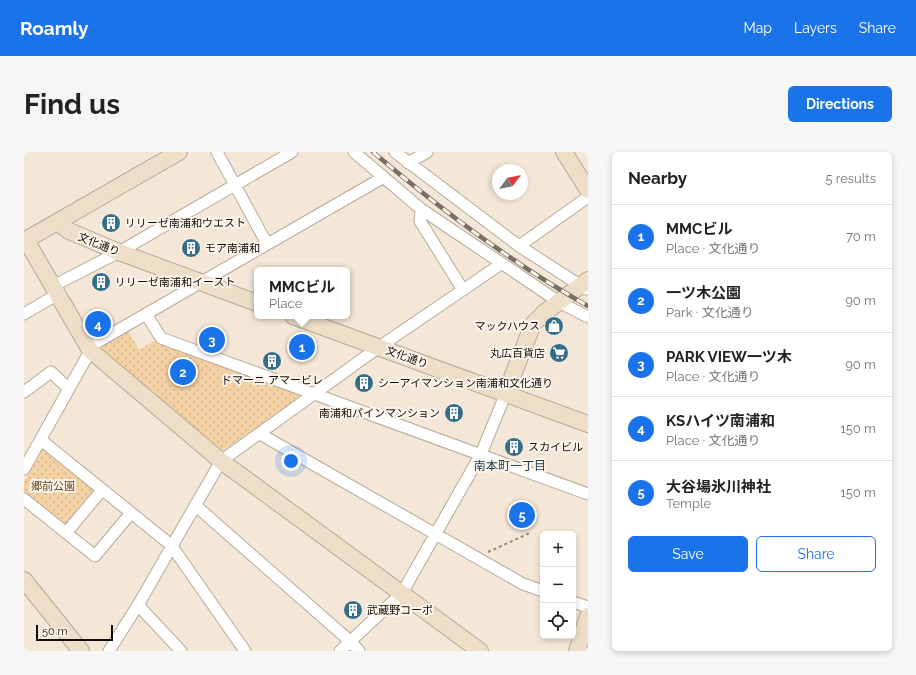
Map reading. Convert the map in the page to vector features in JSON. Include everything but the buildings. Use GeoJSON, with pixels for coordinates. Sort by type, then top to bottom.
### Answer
{"type":"FeatureCollection","features":[{"type":"Feature","properties":{"kind":"street"},"geometry":{"type":"LineString","coordinates":[[179,152],[25,239],[90,350],[221,461],[480,651]]}},
{"type":"Feature","properties":{"kind":"street"},"geometry":{"type":"LineString","coordinates":[[217,152],[267,244]]}},
{"type":"Feature","properties":{"kind":"street"},"geometry":{"type":"LineString","coordinates":[[24,314],[56,290],[292,152]]}},
{"type":"Feature","properties":{"kind":"street"},"geometry":{"type":"LineString","coordinates":[[354,152],[421,209],[559,302],[588,317]]}},
{"type":"Feature","properties":{"kind":"street"},"geometry":{"type":"LineString","coordinates":[[340,651],[402,593],[481,454],[533,324],[559,302],[586,285],[519,246],[395,152]]}},
{"type":"Feature","properties":{"kind":"street"},"geometry":{"type":"LineString","coordinates":[[408,163],[427,152]]}},
{"type":"Feature","properties":{"kind":"street"},"geometry":{"type":"LineString","coordinates":[[564,152],[588,190]]}},
{"type":"Feature","properties":{"kind":"street"},"geometry":{"type":"LineString","coordinates":[[24,469],[94,344],[199,282],[384,177]]}},
{"type":"Feature","properties":{"kind":"street"},"geometry":{"type":"LineString","coordinates":[[519,246],[588,197]]}},
{"type":"Feature","properties":{"kind":"street"},"geometry":{"type":"LineString","coordinates":[[421,209],[420,221],[463,290]]}},
{"type":"Feature","properties":{"kind":"street","name":"文化通り"},"geometry":{"type":"LineString","coordinates":[[57,222],[69,231],[119,252],[254,302]]}},
{"type":"Feature","properties":{"kind":"street"},"geometry":{"type":"LineString","coordinates":[[109,651],[138,605],[171,545],[221,461],[379,347],[501,264]]}},
{"type":"Feature","properties":{"kind":"street"},"geometry":{"type":"LineString","coordinates":[[146,314],[161,338],[588,494]]}},
{"type":"Feature","properties":{"kind":"street","name":"文化通り"},"geometry":{"type":"LineString","coordinates":[[301,319],[588,424]]}},
{"type":"Feature","properties":{"kind":"street"},"geometry":{"type":"LineString","coordinates":[[24,392],[51,372],[69,389]]}},
{"type":"Feature","properties":{"kind":"street"},"geometry":{"type":"LineString","coordinates":[[260,434],[476,558],[523,584],[540,590]]}},
{"type":"Feature","properties":{"kind":"street"},"geometry":{"type":"LineString","coordinates":[[41,440],[171,545],[245,651]]}},
{"type":"Feature","properties":{"kind":"street"},"geometry":{"type":"LineString","coordinates":[[66,533],[102,490]]}},
{"type":"Feature","properties":{"kind":"street"},"geometry":{"type":"LineString","coordinates":[[24,499],[95,556],[130,512]]}},
{"type":"Feature","properties":{"kind":"street"},"geometry":{"type":"LineString","coordinates":[[195,505],[351,642],[359,651]]}},
{"type":"Feature","properties":{"kind":"street"},"geometry":{"type":"LineString","coordinates":[[24,580],[81,651]]}},
{"type":"Feature","properties":{"kind":"street"},"geometry":{"type":"LineString","coordinates":[[576,603],[588,607]]}},
{"type":"Feature","properties":{"kind":"street"},"geometry":{"type":"LineString","coordinates":[[138,605],[181,651]]}},
{"type":"Feature","properties":{"kind":"street"},"geometry":{"type":"LineString","coordinates":[[577,651],[588,616]]}},
{"type":"Feature","properties":{"kind":"path"},"geometry":{"type":"LineString","coordinates":[[476,558],[530,533]]}},
{"type":"Feature","properties":{"kind":"green space"},"geometry":{"type":"Polygon","coordinates":[[[127,329],[139,350],[157,339],[298,394],[300,398],[221,452],[99,350],[99,344],[127,329]]]}},
{"type":"Feature","properties":{"kind":"green space","name":"郷前公園"},"geometry":{"type":"Polygon","coordinates":[[[43,449],[95,491],[67,526],[24,491],[24,482],[43,449]]]}},
{"type":"Feature","properties":{"kind":"railway"},"geometry":{"type":"LineString","coordinates":[[373,152],[424,194],[477,234],[532,272],[588,306]]}},
{"type":"Feature","properties":{"kind":"place","name":"リリーゼ南浦和ウエスト"},"geometry":{"type":"Point","coordinates":[111,223]}},
{"type":"Feature","properties":{"kind":"place","name":"モア南浦和"},"geometry":{"type":"Point","coordinates":[191,248]}},
{"type":"Feature","properties":{"kind":"place","name":"リリーゼ南浦和イースト"},"geometry":{"type":"Point","coordinates":[101,282]}},
{"type":"Feature","properties":{"kind":"place","name":"KSハイツ南浦和"},"geometry":{"type":"Point","coordinates":[98,324]}},
{"type":"Feature","properties":{"kind":"place","name":"マックハウス"},"geometry":{"type":"Point","coordinates":[554,326]}},
{"type":"Feature","properties":{"kind":"place","name":"PARK VIEW一ツ木"},"geometry":{"type":"Point","coordinates":[212,340]}},
{"type":"Feature","properties":{"kind":"place","name":"MMCビル"},"geometry":{"type":"Point","coordinates":[302,347]}},
{"type":"Feature","properties":{"kind":"place","name":"丸広百貨店"},"geometry":{"type":"Point","coordinates":[559,353]}},
{"type":"Feature","properties":{"kind":"place","name":"ドマーニ アマービレ"},"geometry":{"type":"Point","coordinates":[272,361]}},
{"type":"Feature","properties":{"kind":"place","name":"一ツ木公園"},"geometry":{"type":"Point","coordinates":[183,372]}},
{"type":"Feature","properties":{"kind":"place","name":"シーアイマンション南浦和文化通り"},"geometry":{"type":"Point","coordinates":[364,383]}},
{"type":"Feature","properties":{"kind":"place","name":"南浦和パインマンション"},"geometry":{"type":"Point","coordinates":[454,413]}},
{"type":"Feature","properties":{"kind":"place","name":"スカイビル"},"geometry":{"type":"Point","coordinates":[514,447]}},
{"type":"Feature","properties":{"kind":"place","name":"大谷場氷川神社"},"geometry":{"type":"Point","coordinates":[522,515]}},
{"type":"Feature","properties":{"kind":"place","name":"武蔵野コーポ"},"geometry":{"type":"Point","coordinates":[353,610]}},
{"type":"Feature","properties":{"kind":"district","name":"南本町一丁目"},"geometry":{"type":"Point","coordinates":[510,466]}}]}
